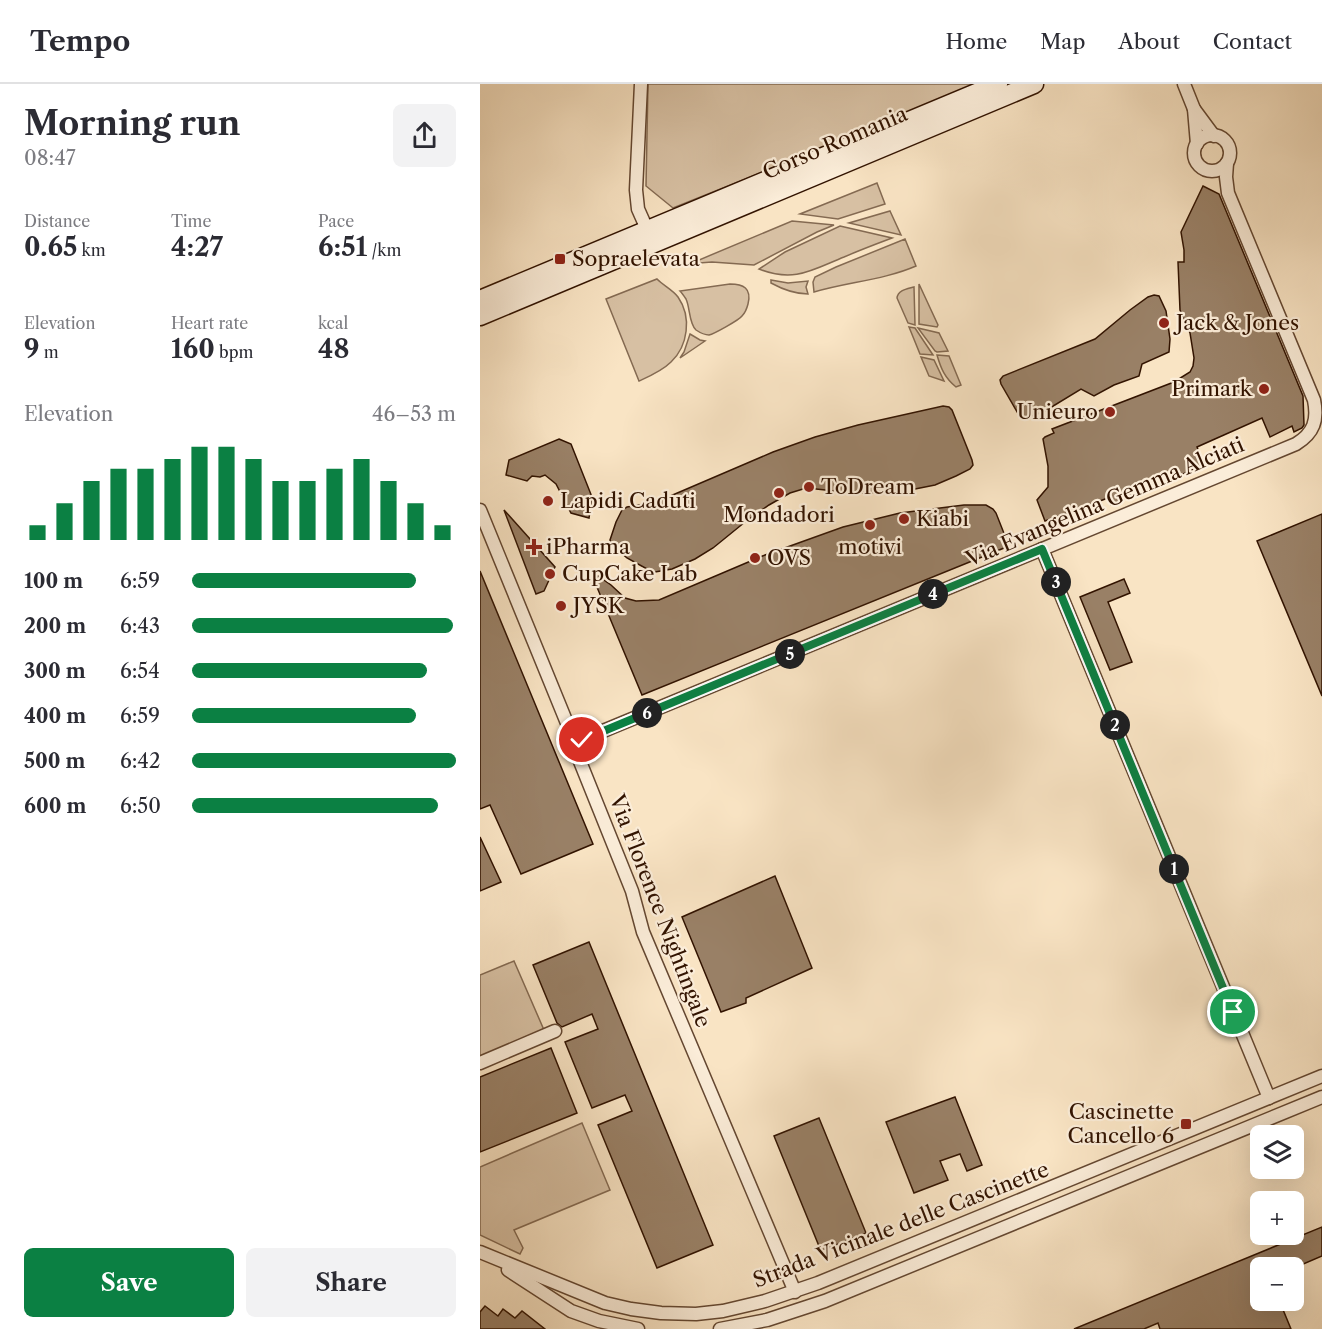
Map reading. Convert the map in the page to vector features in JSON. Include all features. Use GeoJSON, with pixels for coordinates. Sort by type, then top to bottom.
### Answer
{"type":"FeatureCollection","features":[{"type":"Feature","properties":{"kind":"main road","name":"Corso Romania"},"geometry":{"type":"LineString","coordinates":[[480,316],[650,237],[998,84]]}},
{"type":"Feature","properties":{"kind":"main road","name":"Corso Romania"},"geometry":{"type":"LineString","coordinates":[[480,300],[650,237],[1034,84]]}},
{"type":"Feature","properties":{"kind":"street"},"geometry":{"type":"LineString","coordinates":[[641,84],[636,190],[638,209],[650,237]]}},
{"type":"Feature","properties":{"kind":"street"},"geometry":{"type":"LineString","coordinates":[[1184,84],[1194,109],[1214,136]]}},
{"type":"Feature","properties":{"kind":"street"},"geometry":{"type":"LineString","coordinates":[[1194,109],[1197,144],[1194,153],[1197,163],[1204,170],[1209,171],[1219,170],[1227,163],[1230,153],[1224,140],[1214,136],[1204,137],[1197,144]]}},
{"type":"Feature","properties":{"kind":"street","name":"Via Evangelina Gemma Alciati"},"geometry":{"type":"LineString","coordinates":[[574,743],[1296,444],[1304,438],[1316,419],[1314,400],[1228,193],[1227,163]]}},
{"type":"Feature","properties":{"kind":"street","name":"Via Evangelina Gemma Alciati"},"geometry":{"type":"LineString","coordinates":[[1209,171],[1228,193]]}},
{"type":"Feature","properties":{"kind":"street","name":"Via Florence Nightingale"},"geometry":{"type":"LineString","coordinates":[[480,510],[632,891],[644,932],[795,1292]]}},
{"type":"Feature","properties":{"kind":"street"},"geometry":{"type":"LineString","coordinates":[[1042,549],[1269,1098]]}},
{"type":"Feature","properties":{"kind":"street"},"geometry":{"type":"LineString","coordinates":[[480,1063],[555,1031]]}},
{"type":"Feature","properties":{"kind":"street","name":"Strada Vicinale delle Cascinette"},"geometry":{"type":"LineString","coordinates":[[482,1253],[604,1303],[661,1313],[696,1314],[723,1311],[795,1292],[1322,1076]]}},
{"type":"Feature","properties":{"kind":"street","name":"Strada Vicinale delle Cascinette"},"geometry":{"type":"LineString","coordinates":[[720,1329],[766,1320],[825,1301],[1322,1097]]}},
{"type":"Feature","properties":{"kind":"street"},"geometry":{"type":"LineString","coordinates":[[1166,1140],[1173,1158]]}},
{"type":"Feature","properties":{"kind":"street","name":"Strada Vicinale delle Cascinette"},"geometry":{"type":"LineString","coordinates":[[482,1253],[571,1311],[599,1321],[638,1329]]}},
{"type":"Feature","properties":{"kind":"shaded area"},"geometry":{"type":"Polygon","coordinates":[[[648,84],[983,84],[673,208],[646,186],[648,84]]]}},
{"type":"Feature","properties":{"kind":"shaded area"},"geometry":{"type":"Polygon","coordinates":[[[877,183],[885,204],[838,219],[800,214],[877,183]]]}},
{"type":"Feature","properties":{"kind":"shaded area"},"geometry":{"type":"Polygon","coordinates":[[[890,211],[901,235],[849,223],[890,211]]]}},
{"type":"Feature","properties":{"kind":"shaded area"},"geometry":{"type":"Polygon","coordinates":[[[792,221],[834,225],[754,265],[698,262],[699,260],[792,221]]]}},
{"type":"Feature","properties":{"kind":"shaded area"},"geometry":{"type":"Polygon","coordinates":[[[840,226],[892,238],[803,273],[783,275],[759,269],[785,252],[840,226]]]}},
{"type":"Feature","properties":{"kind":"shaded area"},"geometry":{"type":"Polygon","coordinates":[[[905,239],[916,266],[891,275],[814,292],[815,277],[905,239]]]}},
{"type":"Feature","properties":{"kind":"shaded area"},"geometry":{"type":"Polygon","coordinates":[[[657,279],[676,295],[682,305],[686,331],[681,348],[671,362],[660,371],[639,381],[606,299],[657,279]]]}},
{"type":"Feature","properties":{"kind":"shaded area"},"geometry":{"type":"Polygon","coordinates":[[[771,280],[788,283],[808,281],[806,287],[808,294],[784,289],[771,283],[771,280]]]}},
{"type":"Feature","properties":{"kind":"shaded area"},"geometry":{"type":"Polygon","coordinates":[[[730,284],[742,286],[749,294],[743,315],[732,324],[709,335],[696,330],[692,324],[686,299],[680,291],[730,284]]]}},
{"type":"Feature","properties":{"kind":"shaded area"},"geometry":{"type":"Polygon","coordinates":[[[919,284],[938,325],[937,327],[919,324],[919,284]]]}},
{"type":"Feature","properties":{"kind":"shaded area"},"geometry":{"type":"Polygon","coordinates":[[[914,287],[915,325],[908,323],[897,298],[901,292],[914,287]]]}},
{"type":"Feature","properties":{"kind":"shaded area"},"geometry":{"type":"Polygon","coordinates":[[[909,327],[915,328],[933,355],[920,354],[909,327]]]}},
{"type":"Feature","properties":{"kind":"shaded area"},"geometry":{"type":"Polygon","coordinates":[[[918,328],[939,333],[948,351],[935,351],[918,328]]]}},
{"type":"Feature","properties":{"kind":"shaded area"},"geometry":{"type":"Polygon","coordinates":[[[690,334],[705,341],[680,358],[684,352],[690,334]]]}},
{"type":"Feature","properties":{"kind":"shaded area"},"geometry":{"type":"Polygon","coordinates":[[[937,355],[949,356],[961,385],[956,387],[949,380],[937,355]]]}},
{"type":"Feature","properties":{"kind":"shaded area"},"geometry":{"type":"Polygon","coordinates":[[[921,357],[934,360],[944,381],[929,376],[921,357]]]}},
{"type":"Feature","properties":{"kind":"shaded area"},"geometry":{"type":"Polygon","coordinates":[[[514,961],[544,1030],[480,1057],[480,975],[514,961]]]}},
{"type":"Feature","properties":{"kind":"shaded area"},"geometry":{"type":"Polygon","coordinates":[[[582,1123],[610,1190],[514,1230],[523,1248],[520,1254],[480,1235],[480,1167],[582,1123]]]}},
{"type":"Feature","properties":{"kind":"building"},"geometry":{"type":"Polygon","coordinates":[[[1203,186],[1219,194],[1303,396],[1304,425],[1294,432],[1292,426],[1270,437],[1262,418],[1197,447],[1204,465],[1111,505],[1108,498],[1045,521],[1037,500],[1048,487],[1048,466],[1043,439],[1054,433],[1052,429],[1174,382],[1190,372],[1193,366],[1190,333],[1180,310],[1178,262],[1184,262],[1181,232],[1203,186]]]}},
{"type":"Feature","properties":{"kind":"building"},"geometry":{"type":"Polygon","coordinates":[[[1154,295],[1159,296],[1166,311],[1170,339],[1169,352],[1142,364],[1139,376],[1114,385],[1094,396],[1081,389],[1045,411],[1023,419],[1020,417],[1001,384],[1000,380],[1003,376],[1095,339],[1130,310],[1154,295]]]}},
{"type":"Feature","properties":{"kind":"building","name":"ToDream"},"geometry":{"type":"Polygon","coordinates":[[[943,406],[952,410],[973,465],[970,469],[935,485],[883,493],[803,489],[790,493],[745,522],[713,548],[672,569],[655,572],[647,569],[627,558],[612,545],[610,540],[616,522],[622,510],[627,507],[661,500],[773,452],[815,437],[943,406]]]}},
{"type":"Feature","properties":{"kind":"building"},"geometry":{"type":"Polygon","coordinates":[[[559,439],[571,444],[592,497],[589,518],[571,513],[556,484],[545,475],[532,476],[527,481],[506,475],[509,460],[559,439]]]}},
{"type":"Feature","properties":{"kind":"building"},"geometry":{"type":"Polygon","coordinates":[[[964,505],[986,505],[993,509],[1009,546],[642,695],[594,580],[598,576],[625,598],[636,601],[659,600],[765,555],[843,527],[900,513],[964,505]]]}},
{"type":"Feature","properties":{"kind":"building"},"geometry":{"type":"Polygon","coordinates":[[[504,510],[555,567],[544,591],[536,594],[504,510]]]}},
{"type":"Feature","properties":{"kind":"building"},"geometry":{"type":"Polygon","coordinates":[[[1322,514],[1322,696],[1257,541],[1322,514]]]}},
{"type":"Feature","properties":{"kind":"building"},"geometry":{"type":"Polygon","coordinates":[[[480,571],[593,844],[521,874],[490,805],[480,809],[480,571]]]}},
{"type":"Feature","properties":{"kind":"building"},"geometry":{"type":"Polygon","coordinates":[[[1124,579],[1130,593],[1108,602],[1132,662],[1110,670],[1080,597],[1124,579]]]}},
{"type":"Feature","properties":{"kind":"building"},"geometry":{"type":"Polygon","coordinates":[[[480,837],[501,882],[480,891],[480,837]]]}},
{"type":"Feature","properties":{"kind":"building"},"geometry":{"type":"Polygon","coordinates":[[[775,876],[812,968],[746,998],[746,1003],[721,1012],[682,917],[775,876]]]}},
{"type":"Feature","properties":{"kind":"building"},"geometry":{"type":"Polygon","coordinates":[[[589,942],[713,1245],[657,1268],[598,1125],[632,1111],[625,1095],[592,1108],[565,1042],[598,1029],[592,1014],[562,1027],[557,1023],[533,965],[589,942]]]}},
{"type":"Feature","properties":{"kind":"building"},"geometry":{"type":"Polygon","coordinates":[[[551,1048],[577,1113],[480,1152],[480,1077],[551,1048]]]}},
{"type":"Feature","properties":{"kind":"building"},"geometry":{"type":"Polygon","coordinates":[[[955,1097],[982,1165],[967,1171],[960,1154],[940,1161],[948,1180],[914,1193],[886,1122],[955,1097]]]}},
{"type":"Feature","properties":{"kind":"building"},"geometry":{"type":"Polygon","coordinates":[[[819,1118],[866,1233],[821,1251],[774,1136],[819,1118]]]}},
{"type":"Feature","properties":{"kind":"building"},"geometry":{"type":"Polygon","coordinates":[[[1322,1227],[1322,1256],[1304,1264],[1304,1257],[1250,1257],[1250,1311],[1284,1311],[1291,1329],[1160,1329],[1158,1323],[1144,1329],[1074,1329],[1278,1245],[1304,1245],[1304,1234],[1322,1227]]]}},
{"type":"Feature","properties":{"kind":"building"},"geometry":{"type":"Polygon","coordinates":[[[485,1306],[498,1316],[503,1309],[515,1318],[522,1311],[545,1329],[480,1329],[480,1312],[485,1306]]]}},
{"type":"Feature","properties":{"kind":"place","name":"Sopraelevata"},"geometry":{"type":"Point","coordinates":[560,259]}},
{"type":"Feature","properties":{"kind":"place","name":"Jack & Jones"},"geometry":{"type":"Point","coordinates":[1164,323]}},
{"type":"Feature","properties":{"kind":"place","name":"Primark"},"geometry":{"type":"Point","coordinates":[1264,389]}},
{"type":"Feature","properties":{"kind":"place","name":"Unieuro"},"geometry":{"type":"Point","coordinates":[1110,412]}},
{"type":"Feature","properties":{"kind":"place","name":"ToDream"},"geometry":{"type":"Point","coordinates":[809,487]}},
{"type":"Feature","properties":{"kind":"place","name":"Mondadori"},"geometry":{"type":"Point","coordinates":[779,493]}},
{"type":"Feature","properties":{"kind":"place","name":"Lapidi Caduti"},"geometry":{"type":"Point","coordinates":[548,501]}},
{"type":"Feature","properties":{"kind":"place","name":"Kiabi"},"geometry":{"type":"Point","coordinates":[904,519]}},
{"type":"Feature","properties":{"kind":"place","name":"motivi"},"geometry":{"type":"Point","coordinates":[870,525]}},
{"type":"Feature","properties":{"kind":"place","name":"iPharma"},"geometry":{"type":"Point","coordinates":[534,547]}},
{"type":"Feature","properties":{"kind":"place","name":"OVS"},"geometry":{"type":"Point","coordinates":[755,558]}},
{"type":"Feature","properties":{"kind":"place","name":"CupCake Lab"},"geometry":{"type":"Point","coordinates":[550,574]}},
{"type":"Feature","properties":{"kind":"place","name":"JYSK"},"geometry":{"type":"Point","coordinates":[561,606]}},
{"type":"Feature","properties":{"kind":"place","name":"Cascinette Cancello 6"},"geometry":{"type":"Point","coordinates":[1186,1124]}},
{"type":"Feature","properties":{"kind":"route"},"geometry":{"type":"LineString","coordinates":[[582,740],[1042,549],[1233,1012]]}}]}
